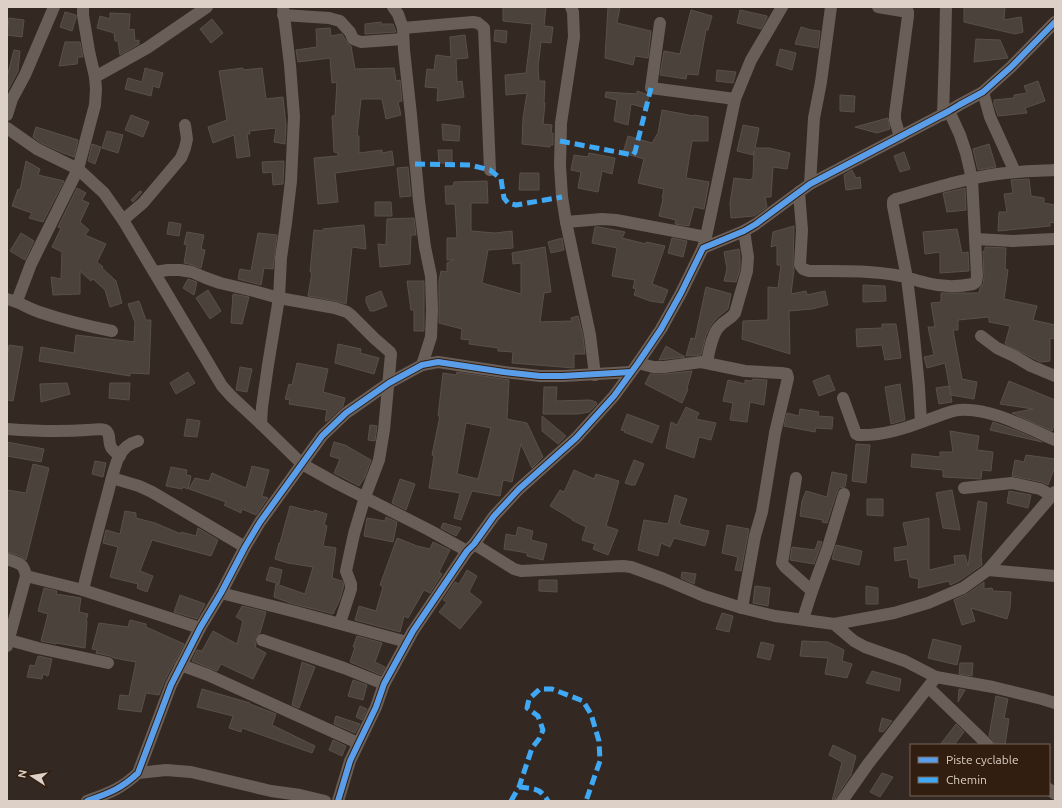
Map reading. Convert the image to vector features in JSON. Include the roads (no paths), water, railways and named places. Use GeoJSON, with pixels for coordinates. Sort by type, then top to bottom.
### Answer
{"type":"FeatureCollection","features":[{"type":"Feature","properties":{"kind":"street"},"geometry":{"type":"LineString","coordinates":[[7,116],[12,99],[25,75],[54,7]]}},
{"type":"Feature","properties":{"kind":"street"},"geometry":{"type":"LineString","coordinates":[[83,7],[89,52],[95,78],[95,105],[78,169],[12,300],[38,312],[80,325],[112,331]]}},
{"type":"Feature","properties":{"kind":"street"},"geometry":{"type":"LineString","coordinates":[[95,78],[146,48],[206,7]]}},
{"type":"Feature","properties":{"kind":"street"},"geometry":{"type":"LineString","coordinates":[[393,7],[398,14],[403,34],[412,115],[418,201],[431,276],[432,310],[430,337],[422,365]]}},
{"type":"Feature","properties":{"kind":"street"},"geometry":{"type":"LineString","coordinates":[[571,7],[573,12],[574,36],[561,123],[560,142],[562,197],[590,335],[595,375]]}},
{"type":"Feature","properties":{"kind":"street"},"geometry":{"type":"LineString","coordinates":[[338,801],[348,767],[376,707],[384,684],[413,631],[494,516],[519,489],[576,438],[614,396],[661,329],[681,293],[704,242],[736,99],[751,60],[782,7]]}},
{"type":"Feature","properties":{"kind":"street"},"geometry":{"type":"LineString","coordinates":[[810,184],[814,118],[831,7]]}},
{"type":"Feature","properties":{"kind":"street"},"geometry":{"type":"LineString","coordinates":[[878,7],[908,12],[895,114],[895,120],[900,137]]}},
{"type":"Feature","properties":{"kind":"street"},"geometry":{"type":"LineString","coordinates":[[799,192],[802,230],[800,265],[802,269],[808,271],[870,272],[907,278],[928,284],[947,286],[973,284],[976,282],[977,276],[972,179],[960,135],[946,113],[946,7]]}},
{"type":"Feature","properties":{"kind":"street"},"geometry":{"type":"LineString","coordinates":[[261,424],[268,365],[279,298],[281,258],[291,181],[294,118],[290,65],[283,11],[340,21],[350,32],[353,39],[362,42],[473,22],[478,23],[484,28],[490,170]]}},
{"type":"Feature","properties":{"kind":"street"},"geometry":{"type":"LineString","coordinates":[[566,222],[602,219],[616,220],[704,242],[744,231],[756,224],[810,184],[983,92],[1011,67],[1055,22]]}},
{"type":"Feature","properties":{"kind":"street"},"geometry":{"type":"LineString","coordinates":[[660,23],[651,88],[736,99]]}},
{"type":"Feature","properties":{"kind":"street"},"geometry":{"type":"LineString","coordinates":[[983,92],[990,117],[1015,172]]}},
{"type":"Feature","properties":{"kind":"street"},"geometry":{"type":"LineString","coordinates":[[123,220],[143,203],[181,158],[187,139],[185,125]]}},
{"type":"Feature","properties":{"kind":"street"},"geometry":{"type":"LineString","coordinates":[[7,128],[37,149],[78,169],[104,193],[123,220],[222,386],[302,464],[429,530],[514,569],[521,571],[623,566],[631,567],[704,596],[742,608],[775,616],[834,624],[894,613],[928,603],[962,588],[988,570],[1053,494],[1012,483],[964,488]]}},
{"type":"Feature","properties":{"kind":"street"},"geometry":{"type":"LineString","coordinates":[[921,422],[920,387],[907,278],[893,201],[972,179],[1015,172],[1055,170]]}},
{"type":"Feature","properties":{"kind":"street"},"geometry":{"type":"LineString","coordinates":[[706,362],[716,332],[720,326],[732,318],[735,313],[746,271],[748,257],[744,231]]}},
{"type":"Feature","properties":{"kind":"street"},"geometry":{"type":"LineString","coordinates":[[975,239],[1013,241],[1055,239]]}},
{"type":"Feature","properties":{"kind":"street"},"geometry":{"type":"LineString","coordinates":[[154,272],[168,270],[192,272],[220,283],[279,298],[335,308],[347,312],[390,352],[389,383],[379,460],[365,497],[354,534],[346,571],[351,584],[351,589],[340,623]]}},
{"type":"Feature","properties":{"kind":"street"},"geometry":{"type":"LineString","coordinates":[[981,336],[997,348],[1031,366],[1055,376]]}},
{"type":"Feature","properties":{"kind":"street"},"geometry":{"type":"LineString","coordinates":[[87,801],[118,789],[138,773],[171,685],[200,628],[260,522],[322,436],[346,413],[389,383],[422,365],[438,362],[504,372],[540,376],[563,376],[595,375],[634,368],[664,367],[706,362],[745,371],[787,374],[788,378],[775,433],[762,512],[755,536],[742,608]]}},
{"type":"Feature","properties":{"kind":"street"},"geometry":{"type":"LineString","coordinates":[[843,398],[858,436],[886,433],[960,410],[981,411],[1018,423],[1055,440]]}},
{"type":"Feature","properties":{"kind":"street"},"geometry":{"type":"LineString","coordinates":[[7,429],[39,431],[105,430],[108,432],[111,448],[120,456]]}},
{"type":"Feature","properties":{"kind":"street"},"geometry":{"type":"LineString","coordinates":[[83,590],[94,542],[112,478],[120,456],[132,443],[138,441]]}},
{"type":"Feature","properties":{"kind":"street"},"geometry":{"type":"LineString","coordinates":[[112,478],[139,486],[152,492],[245,547]]}},
{"type":"Feature","properties":{"kind":"street"},"geometry":{"type":"LineString","coordinates":[[796,478],[782,563],[812,591]]}},
{"type":"Feature","properties":{"kind":"street"},"geometry":{"type":"LineString","coordinates":[[803,619],[828,547],[844,494]]}},
{"type":"Feature","properties":{"kind":"street"},"geometry":{"type":"LineString","coordinates":[[7,559],[18,562],[23,566],[26,576],[8,643],[108,663]]}},
{"type":"Feature","properties":{"kind":"street"},"geometry":{"type":"LineString","coordinates":[[988,570],[1055,576]]}},
{"type":"Feature","properties":{"kind":"street"},"geometry":{"type":"LineString","coordinates":[[26,576],[83,590],[200,628]]}},
{"type":"Feature","properties":{"kind":"street"},"geometry":{"type":"LineString","coordinates":[[221,593],[340,623],[407,642]]}},
{"type":"Feature","properties":{"kind":"street"},"geometry":{"type":"LineString","coordinates":[[834,624],[854,641],[865,647],[906,661],[936,677],[993,687],[1055,703]]}},
{"type":"Feature","properties":{"kind":"street"},"geometry":{"type":"LineString","coordinates":[[262,640],[344,668],[384,684]]}},
{"type":"Feature","properties":{"kind":"street"},"geometry":{"type":"LineString","coordinates":[[180,665],[208,675],[358,743]]}},
{"type":"Feature","properties":{"kind":"street"},"geometry":{"type":"LineString","coordinates":[[842,801],[850,788],[929,688],[936,677]]}},
{"type":"Feature","properties":{"kind":"street"},"geometry":{"type":"LineString","coordinates":[[929,688],[987,744]]}},
{"type":"Feature","properties":{"kind":"street"},"geometry":{"type":"LineString","coordinates":[[138,773],[166,770],[191,772],[270,791],[306,796],[325,801]]}}]}
